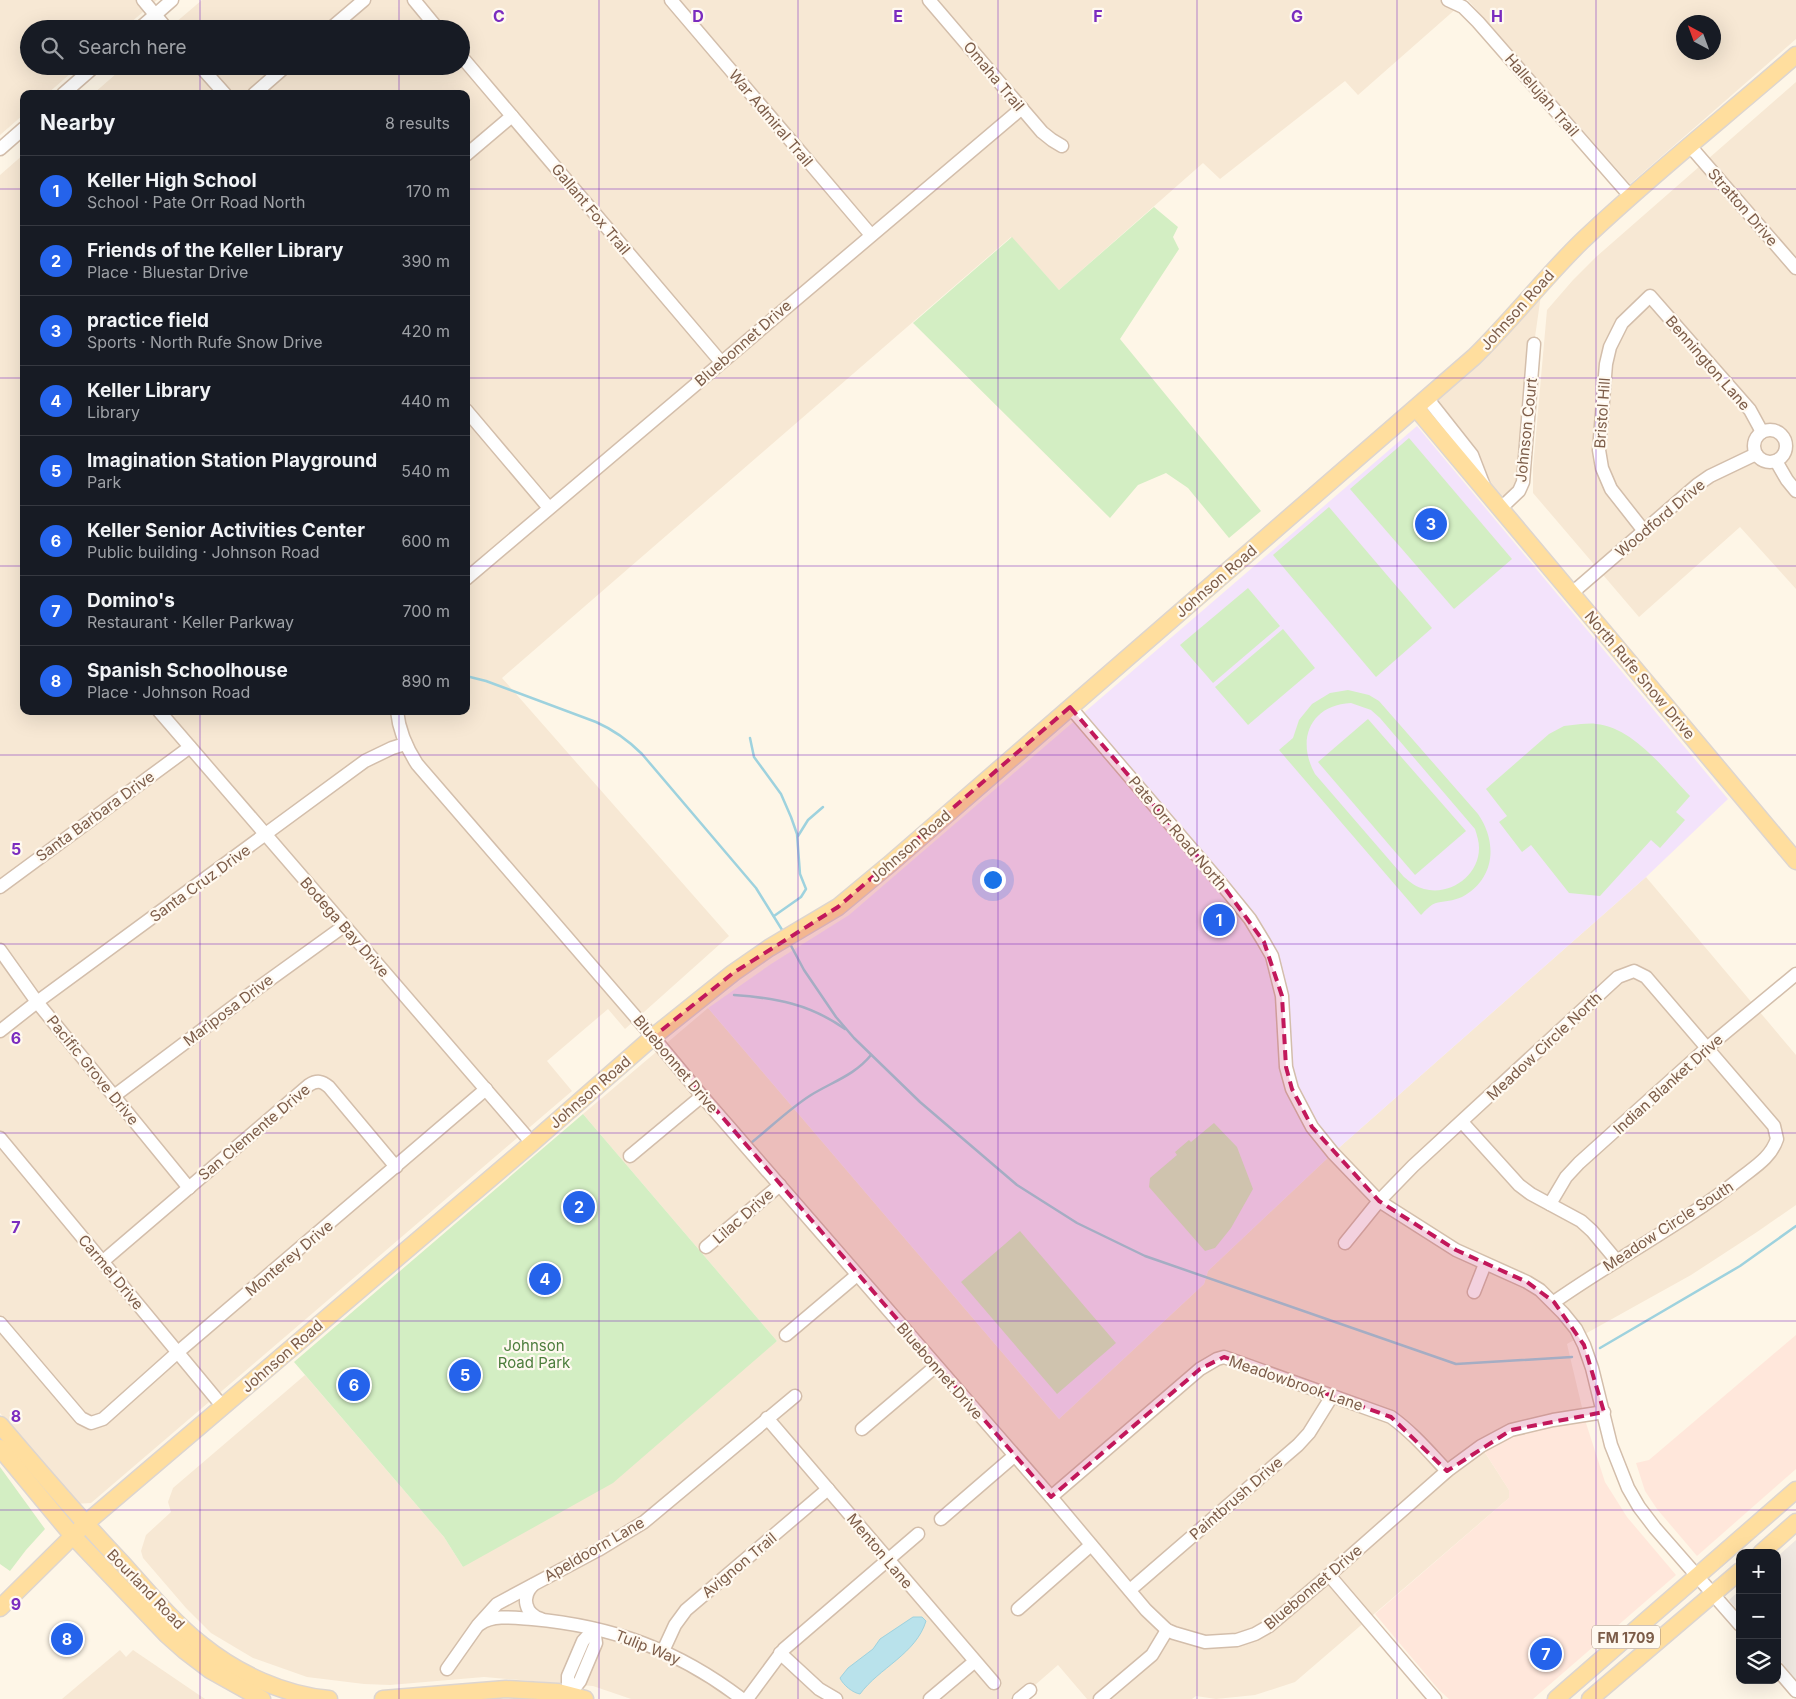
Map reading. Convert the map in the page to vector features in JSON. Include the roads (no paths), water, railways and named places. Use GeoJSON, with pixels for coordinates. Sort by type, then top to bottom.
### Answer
{"type":"FeatureCollection","features":[{"type":"Feature","properties":{"kind":"main road","name":"Johnson Road"},"geometry":{"type":"LineString","coordinates":[[0,1608],[79,1529],[532,1143],[653,1037],[733,973],[769,948],[838,907],[1070,707],[1493,339],[1560,263],[1631,197],[1796,55]]}},
{"type":"Feature","properties":{"kind":"main road","name":"North Rufe Snow Drive"},"geometry":{"type":"LineString","coordinates":[[1421,403],[1484,488],[1796,862]]}},
{"type":"Feature","properties":{"kind":"main road","name":"Bourland Road"},"geometry":{"type":"LineString","coordinates":[[0,1425],[79,1529],[167,1635],[185,1651],[227,1672],[294,1693],[329,1699]]}},
{"type":"Feature","properties":{"kind":"main road","name":"Bourland Road"},"geometry":{"type":"LineString","coordinates":[[0,1448],[79,1529]]}},
{"type":"Feature","properties":{"kind":"main road","name":"FM 1709"},"geometry":{"type":"LineString","coordinates":[[1556,1699],[1796,1490]]}},
{"type":"Feature","properties":{"kind":"main road"},"geometry":{"type":"LineString","coordinates":[[1765,1549],[1796,1522]]}},
{"type":"Feature","properties":{"kind":"main road","name":"FM 1709"},"geometry":{"type":"LineString","coordinates":[[1590,1699],[1736,1574]]}},
{"type":"Feature","properties":{"kind":"main road","name":"Bourland Road"},"geometry":{"type":"LineString","coordinates":[[227,1672],[262,1699]]}},
{"type":"Feature","properties":{"kind":"main road"},"geometry":{"type":"LineString","coordinates":[[382,1699],[506,1689],[558,1692],[568,1697],[585,1699]]}},
{"type":"Feature","properties":{"kind":"street"},"geometry":{"type":"LineString","coordinates":[[143,0],[159,20]]}},
{"type":"Feature","properties":{"kind":"street"},"geometry":{"type":"LineString","coordinates":[[149,20],[172,0]]}},
{"type":"Feature","properties":{"kind":"street"},"geometry":{"type":"LineString","coordinates":[[341,20],[364,0]]}},
{"type":"Feature","properties":{"kind":"street"},"geometry":{"type":"LineString","coordinates":[[414,0],[431,20]]}},
{"type":"Feature","properties":{"kind":"street","name":"War Admiral Trail"},"geometry":{"type":"LineString","coordinates":[[671,0],[871,235]]}},
{"type":"Feature","properties":{"kind":"street","name":"Omaha Trail"},"geometry":{"type":"LineString","coordinates":[[929,0],[1046,136],[1062,146]]}},
{"type":"Feature","properties":{"kind":"street","name":"Hallelujah Trail"},"geometry":{"type":"LineString","coordinates":[[1448,0],[1464,7],[1631,197]]}},
{"type":"Feature","properties":{"kind":"street","name":"Gallant Fox Trail"},"geometry":{"type":"LineString","coordinates":[[470,67],[721,362]]}},
{"type":"Feature","properties":{"kind":"street"},"geometry":{"type":"LineString","coordinates":[[68,90],[85,75]]}},
{"type":"Feature","properties":{"kind":"street"},"geometry":{"type":"LineString","coordinates":[[208,75],[221,90]]}},
{"type":"Feature","properties":{"kind":"street"},"geometry":{"type":"LineString","coordinates":[[259,90],[276,75]]}},
{"type":"Feature","properties":{"kind":"street","name":"Bluebonnet Drive"},"geometry":{"type":"LineString","coordinates":[[470,576],[1022,108]]}},
{"type":"Feature","properties":{"kind":"street"},"geometry":{"type":"LineString","coordinates":[[470,152],[512,116]]}},
{"type":"Feature","properties":{"kind":"street"},"geometry":{"type":"LineString","coordinates":[[0,148],[20,131]]}},
{"type":"Feature","properties":{"kind":"street","name":"Stratton Drive"},"geometry":{"type":"LineString","coordinates":[[1690,146],[1796,268]]}},
{"type":"Feature","properties":{"kind":"street","name":"Bennington Lane"},"geometry":{"type":"LineString","coordinates":[[1650,296],[1750,410],[1762,432]]}},
{"type":"Feature","properties":{"kind":"street","name":"Bristol Hill"},"geometry":{"type":"LineString","coordinates":[[1644,531],[1610,489],[1602,468],[1599,450],[1606,364],[1610,347],[1622,323],[1650,296]]}},
{"type":"Feature","properties":{"kind":"street","name":"Johnson Court"},"geometry":{"type":"LineString","coordinates":[[1501,508],[1519,491],[1522,482],[1534,344]]}},
{"type":"Feature","properties":{"kind":"street"},"geometry":{"type":"LineString","coordinates":[[470,415],[549,508]]}},
{"type":"Feature","properties":{"kind":"street"},"geometry":{"type":"LineString","coordinates":[[1770,429],[1791,437],[1786,452],[1776,461],[1765,462],[1756,454],[1754,444],[1762,432],[1770,429]]}},
{"type":"Feature","properties":{"kind":"street","name":"Woodford Drive"},"geometry":{"type":"LineString","coordinates":[[1572,593],[1703,480],[1756,454]]}},
{"type":"Feature","properties":{"kind":"street"},"geometry":{"type":"LineString","coordinates":[[1776,461],[1796,492]]}},
{"type":"Feature","properties":{"kind":"street","name":"Pate Orr Road North"},"geometry":{"type":"LineString","coordinates":[[1070,707],[1224,887],[1257,930],[1272,956],[1282,996],[1286,1068],[1292,1089],[1312,1127],[1379,1201],[1456,1250],[1527,1282],[1554,1302],[1576,1329],[1584,1345],[1592,1368],[1612,1445],[1628,1488],[1642,1511],[1736,1620]]}},
{"type":"Feature","properties":{"kind":"street","name":"Bodega Bay Drive"},"geometry":{"type":"LineString","coordinates":[[163,715],[532,1143]]}},
{"type":"Feature","properties":{"kind":"street","name":"Bluebonnet Drive"},"geometry":{"type":"LineString","coordinates":[[397,715],[405,744],[417,764],[702,1096],[1051,1497],[1146,1610],[1167,1630],[1205,1642],[1237,1640],[1256,1634],[1269,1626],[1329,1575],[1446,1472],[1481,1446],[1511,1430],[1553,1420],[1604,1412]]}},
{"type":"Feature","properties":{"kind":"street","name":"Santa Cruz Drive"},"geometry":{"type":"LineString","coordinates":[[0,1031],[365,762],[392,748],[405,744]]}},
{"type":"Feature","properties":{"kind":"street","name":"Santa Barbara Drive"},"geometry":{"type":"LineString","coordinates":[[0,887],[190,747]]}},
{"type":"Feature","properties":{"kind":"street","name":"Mariposa Drive"},"geometry":{"type":"LineString","coordinates":[[114,1096],[344,926]]}},
{"type":"Feature","properties":{"kind":"street","name":"Pacific Grove Drive"},"geometry":{"type":"LineString","coordinates":[[0,950],[38,1002],[189,1188]]}},
{"type":"Feature","properties":{"kind":"street","name":"Meadow Circle North"},"geometry":{"type":"LineString","coordinates":[[1345,1243],[1379,1201],[1413,1166],[1618,977],[1634,971],[1646,977],[1708,1047]]}},
{"type":"Feature","properties":{"kind":"street","name":"Indian Blanket Drive"},"geometry":{"type":"LineString","coordinates":[[1550,1204],[1566,1178],[1579,1163],[1708,1047],[1796,974]]}},
{"type":"Feature","properties":{"kind":"street","name":"Meadow Circle South"},"geometry":{"type":"LineString","coordinates":[[1554,1302],[1712,1201],[1760,1163],[1775,1147],[1777,1139],[1774,1126],[1708,1047]]}},
{"type":"Feature","properties":{"kind":"street","name":"San Clemente Drive"},"geometry":{"type":"LineString","coordinates":[[102,1262],[316,1081],[323,1082],[329,1087],[396,1167]]}},
{"type":"Feature","properties":{"kind":"street","name":"Monterey Drive"},"geometry":{"type":"LineString","coordinates":[[0,1323],[81,1418],[91,1423],[102,1419],[486,1089]]}},
{"type":"Feature","properties":{"kind":"street"},"geometry":{"type":"LineString","coordinates":[[630,1156],[702,1096]]}},
{"type":"Feature","properties":{"kind":"street"},"geometry":{"type":"LineString","coordinates":[[1462,1122],[1519,1184],[1531,1194],[1581,1221],[1592,1230],[1616,1261]]}},
{"type":"Feature","properties":{"kind":"street","name":"Carmel Drive"},"geometry":{"type":"LineString","coordinates":[[0,1138],[223,1407]]}},
{"type":"Feature","properties":{"kind":"street","name":"Lilac Drive"},"geometry":{"type":"LineString","coordinates":[[706,1248],[780,1185]]}},
{"type":"Feature","properties":{"kind":"street"},"geometry":{"type":"LineString","coordinates":[[1474,1292],[1486,1264]]}},
{"type":"Feature","properties":{"kind":"street"},"geometry":{"type":"LineString","coordinates":[[786,1335],[858,1275]]}},
{"type":"Feature","properties":{"kind":"street","name":"Meadowbrook Lane"},"geometry":{"type":"LineString","coordinates":[[1051,1497],[1200,1369],[1224,1357],[1391,1417],[1424,1445],[1446,1472]]}},
{"type":"Feature","properties":{"kind":"street"},"geometry":{"type":"LineString","coordinates":[[862,1429],[936,1366]]}},
{"type":"Feature","properties":{"kind":"street","name":"Apeldoorn Lane"},"geometry":{"type":"LineString","coordinates":[[448,1669],[478,1625],[497,1604],[598,1550],[644,1522],[795,1396]]}},
{"type":"Feature","properties":{"kind":"street","name":"Paintbrush Drive"},"geometry":{"type":"LineString","coordinates":[[1130,1590],[1298,1445],[1309,1433],[1332,1396]]}},
{"type":"Feature","properties":{"kind":"street","name":"Menton Lane"},"geometry":{"type":"LineString","coordinates":[[767,1418],[994,1684]]}},
{"type":"Feature","properties":{"kind":"street"},"geometry":{"type":"LineString","coordinates":[[941,1519],[1014,1456]]}},
{"type":"Feature","properties":{"kind":"street","name":"Avignon Trail"},"geometry":{"type":"LineString","coordinates":[[663,1650],[675,1625],[686,1610],[828,1489]]}},
{"type":"Feature","properties":{"kind":"street"},"geometry":{"type":"LineString","coordinates":[[747,1699],[780,1653],[918,1534]]}},
{"type":"Feature","properties":{"kind":"street"},"geometry":{"type":"LineString","coordinates":[[1018,1609],[1092,1546]]}},
{"type":"Feature","properties":{"kind":"street"},"geometry":{"type":"LineString","coordinates":[[1329,1575],[1435,1699]]}},
{"type":"Feature","properties":{"kind":"street"},"geometry":{"type":"LineString","coordinates":[[536,1583],[527,1592],[526,1605],[533,1616],[544,1620]]}},
{"type":"Feature","properties":{"kind":"street","name":"Tulip Way"},"geometry":{"type":"LineString","coordinates":[[478,1625],[491,1619],[544,1620],[627,1637],[663,1650],[708,1675],[742,1699]]}},
{"type":"Feature","properties":{"kind":"street"},"geometry":{"type":"LineString","coordinates":[[568,1697],[568,1676],[583,1641],[594,1629]]}},
{"type":"Feature","properties":{"kind":"street"},"geometry":{"type":"LineString","coordinates":[[1100,1699],[1152,1655],[1167,1630]]}},
{"type":"Feature","properties":{"kind":"street"},"geometry":{"type":"LineString","coordinates":[[780,1653],[819,1689],[836,1699]]}},
{"type":"Feature","properties":{"kind":"street"},"geometry":{"type":"LineString","coordinates":[[930,1699],[974,1662]]}},
{"type":"Feature","properties":{"kind":"street"},"geometry":{"type":"LineString","coordinates":[[1781,1674],[1796,1691]]}},
{"type":"Feature","properties":{"kind":"street"},"geometry":{"type":"LineString","coordinates":[[1019,1699],[1030,1690]]}},
{"type":"Feature","properties":{"kind":"water"},"geometry":{"type":"Polygon","coordinates":[[[913,1617],[922,1617],[926,1621],[921,1633],[906,1652],[877,1676],[860,1694],[854,1692],[841,1681],[840,1678],[848,1668],[873,1649],[880,1639],[913,1617]]]}},
{"type":"Feature","properties":{"kind":"waterway"},"geometry":{"type":"LineString","coordinates":[[470,677],[486,681],[596,722],[609,728],[626,740],[642,754],[756,888],[784,933]]}},
{"type":"Feature","properties":{"kind":"waterway"},"geometry":{"type":"LineString","coordinates":[[750,738],[754,757],[781,794],[791,817],[797,834],[800,874],[806,889],[801,897],[774,916]]}},
{"type":"Feature","properties":{"kind":"waterway"},"geometry":{"type":"LineString","coordinates":[[798,836],[808,820],[823,807]]}},
{"type":"Feature","properties":{"kind":"waterway"},"geometry":{"type":"LineString","coordinates":[[789,942],[804,970],[836,1017],[854,1038],[920,1102],[1017,1185],[1077,1223],[1145,1256],[1456,1364],[1572,1357]]}},
{"type":"Feature","properties":{"kind":"waterway"},"geometry":{"type":"LineString","coordinates":[[734,995],[778,1000],[806,1008],[832,1020],[845,1029]]}},
{"type":"Feature","properties":{"kind":"waterway"},"geometry":{"type":"LineString","coordinates":[[751,1143],[803,1100],[851,1073],[871,1055]]}},
{"type":"Feature","properties":{"kind":"waterway"},"geometry":{"type":"LineString","coordinates":[[1600,1348],[1740,1266],[1796,1226]]}},
{"type":"Feature","properties":{"kind":"place","name":"practice field"},"geometry":{"type":"Point","coordinates":[1431,524]}},
{"type":"Feature","properties":{"kind":"place","name":"Keller High School"},"geometry":{"type":"Point","coordinates":[1219,920]}},
{"type":"Feature","properties":{"kind":"place","name":"Friends of the Keller Library"},"geometry":{"type":"Point","coordinates":[579,1207]}},
{"type":"Feature","properties":{"kind":"place","name":"Keller Library"},"geometry":{"type":"Point","coordinates":[545,1279]}},
{"type":"Feature","properties":{"kind":"place","name":"Imagination Station Playground"},"geometry":{"type":"Point","coordinates":[465,1375]}},
{"type":"Feature","properties":{"kind":"place","name":"Keller Senior Activities Center"},"geometry":{"type":"Point","coordinates":[354,1385]}},
{"type":"Feature","properties":{"kind":"place","name":"Spanish Schoolhouse"},"geometry":{"type":"Point","coordinates":[67,1639]}},
{"type":"Feature","properties":{"kind":"place","name":"Domino's"},"geometry":{"type":"Point","coordinates":[1546,1654]}},
{"type":"Feature","properties":{"kind":"park label","name":"Johnson Road Park"},"geometry":{"type":"Point","coordinates":[534,1354]}}]}
